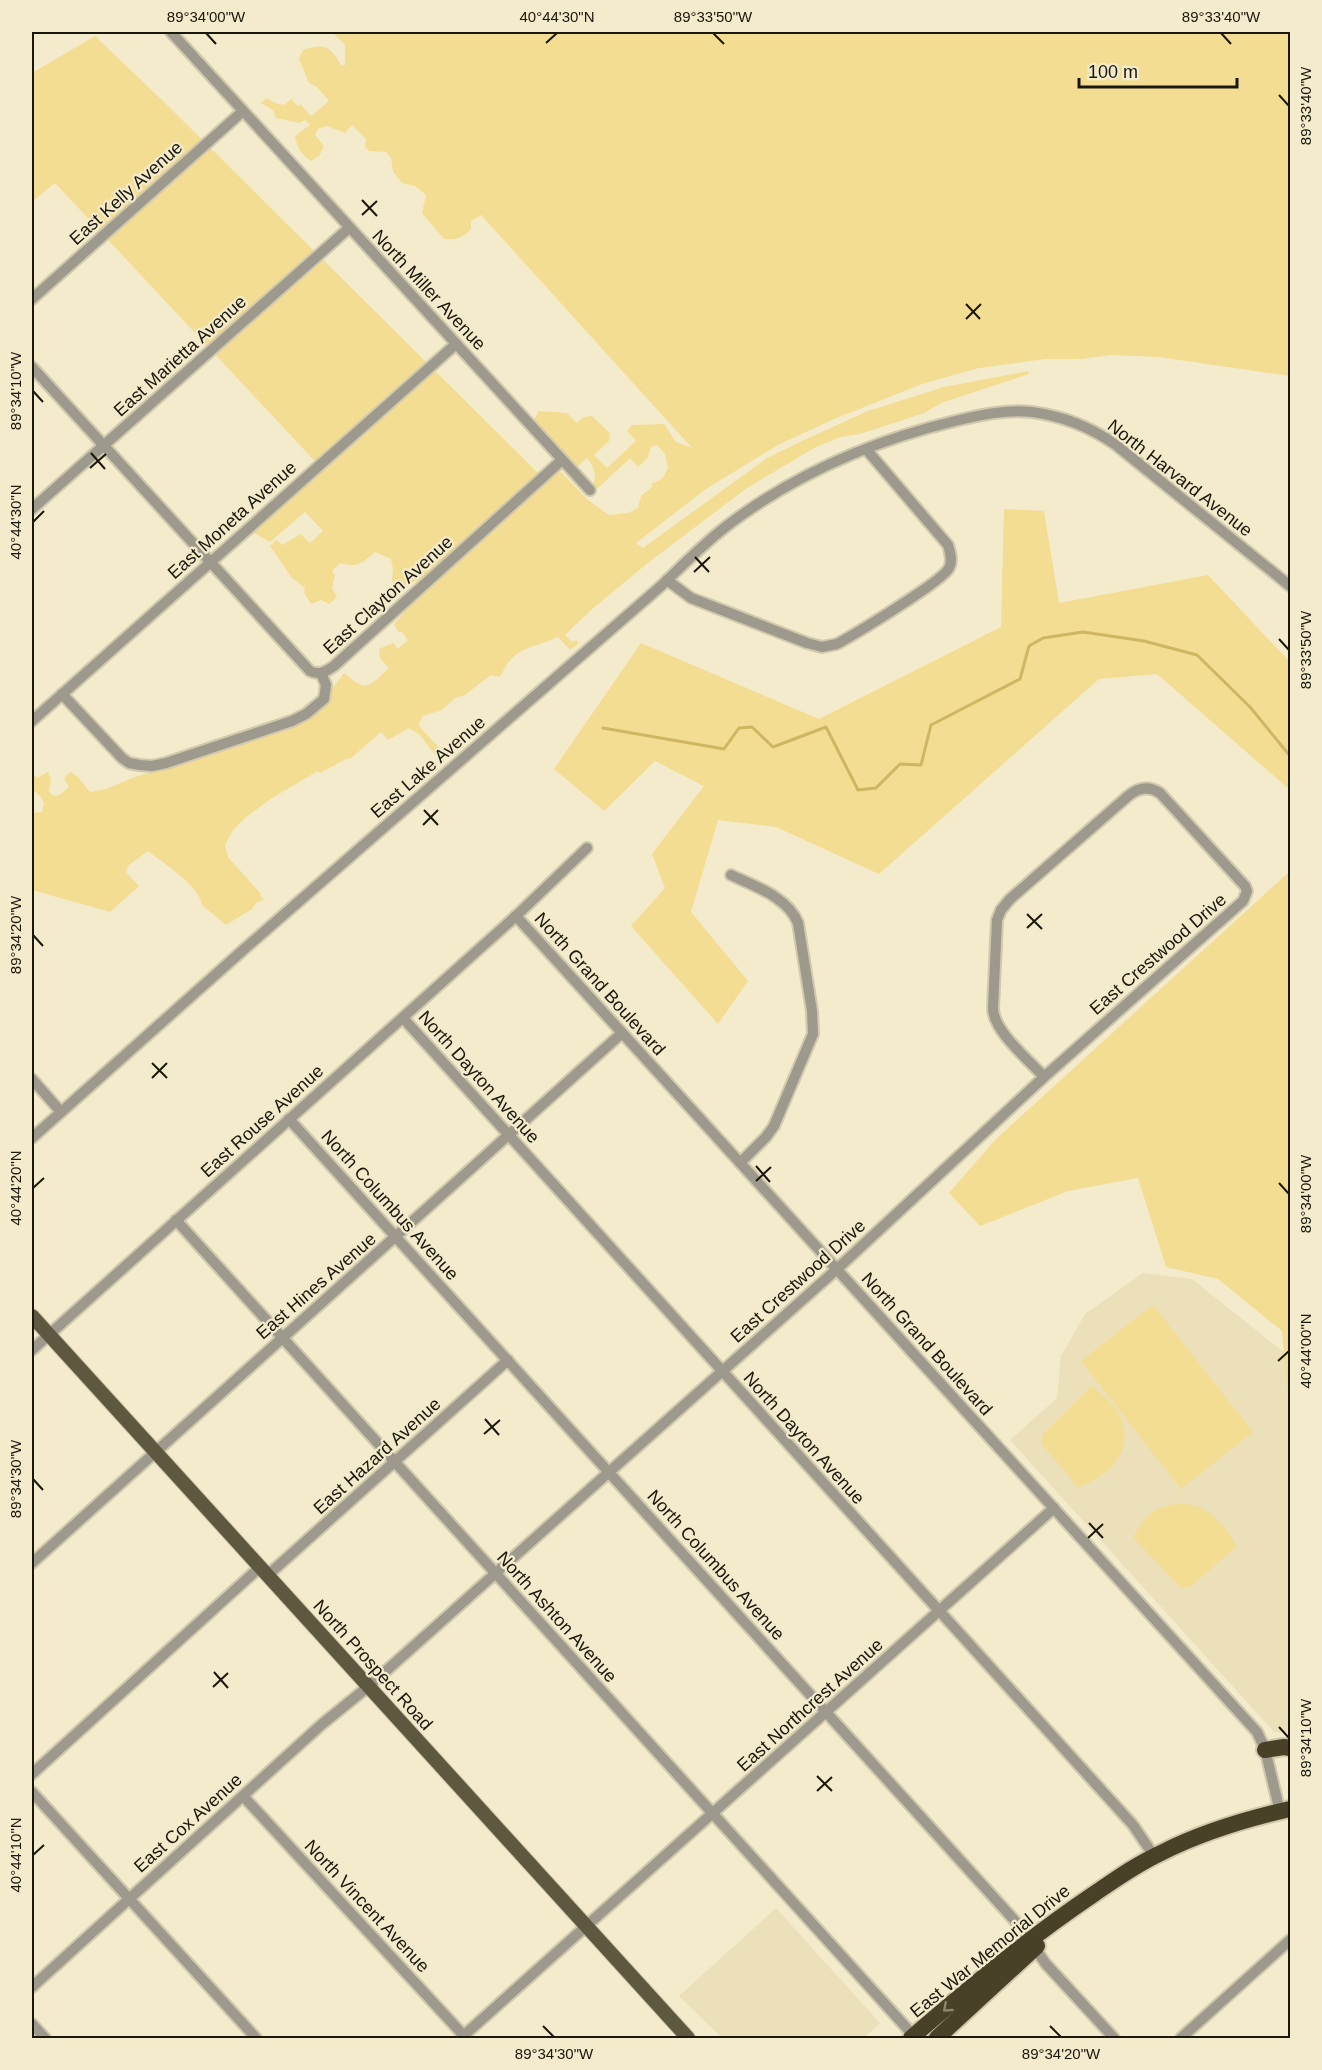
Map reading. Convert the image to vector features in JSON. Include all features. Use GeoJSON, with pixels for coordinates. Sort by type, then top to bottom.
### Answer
{"type":"FeatureCollection","features":[{"type":"Feature","properties":{"kind":"highway"},"geometry":{"type":"LineString","coordinates":[[1265,1750],[1290,1748]]}},
{"type":"Feature","properties":{"kind":"highway","name":"East War Memorial Drive"},"geometry":{"type":"LineString","coordinates":[[913,2037],[1124,1873],[1154,1856],[1217,1829],[1285,1810]]}},
{"type":"Feature","properties":{"kind":"highway","name":"East War Memorial Drive"},"geometry":{"type":"LineString","coordinates":[[937,2038],[1033,1944]]}},
{"type":"Feature","properties":{"kind":"main road","name":"North Prospect Road"},"geometry":{"type":"LineString","coordinates":[[32,1316],[688,2038]]}},
{"type":"Feature","properties":{"kind":"street","name":"North Miller Avenue"},"geometry":{"type":"LineString","coordinates":[[171,32],[590,490]]}},
{"type":"Feature","properties":{"kind":"street","name":"East Kelly Avenue"},"geometry":{"type":"LineString","coordinates":[[32,299],[243,111]]}},
{"type":"Feature","properties":{"kind":"street","name":"East Marietta Avenue"},"geometry":{"type":"LineString","coordinates":[[32,509],[349,228]]}},
{"type":"Feature","properties":{"kind":"street","name":"East Moneta Avenue"},"geometry":{"type":"LineString","coordinates":[[32,721],[456,344]]}},
{"type":"Feature","properties":{"kind":"street"},"geometry":{"type":"LineString","coordinates":[[32,367],[310,671],[321,673]]}},
{"type":"Feature","properties":{"kind":"street","name":"North Harvard Avenue"},"geometry":{"type":"LineString","coordinates":[[866,449],[911,433],[981,415],[1028,412],[1067,420],[1093,430],[1116,445],[1290,586]]}},
{"type":"Feature","properties":{"kind":"street"},"geometry":{"type":"LineString","coordinates":[[667,580],[691,598],[822,647],[834,646],[842,642],[931,585],[950,568],[948,545],[866,449]]}},
{"type":"Feature","properties":{"kind":"street","name":"East Lake Avenue"},"geometry":{"type":"LineString","coordinates":[[32,1138],[667,580],[707,542],[746,512],[803,477],[866,449]]}},
{"type":"Feature","properties":{"kind":"street","name":"East Clayton Avenue"},"geometry":{"type":"LineString","coordinates":[[62,694],[122,758],[129,763],[152,766],[303,716],[324,699],[326,685],[321,673],[334,666],[562,460]]}},
{"type":"Feature","properties":{"kind":"street","name":"East Crestwood Drive"},"geometry":{"type":"LineString","coordinates":[[369,1686],[837,1269],[1044,1077],[1242,903],[1246,897],[1245,886],[1160,793],[1147,788],[1136,790],[1127,797],[1006,903],[998,915],[993,1013],[1001,1030],[1044,1077]]}},
{"type":"Feature","properties":{"kind":"street","name":"East Rouse Avenue"},"geometry":{"type":"LineString","coordinates":[[32,1350],[516,916],[587,848]]}},
{"type":"Feature","properties":{"kind":"street"},"geometry":{"type":"LineString","coordinates":[[731,875],[783,903],[795,916],[814,1025],[809,1044],[777,1122],[766,1137],[740,1163]]}},
{"type":"Feature","properties":{"kind":"street","name":"North Grand Boulevard"},"geometry":{"type":"LineString","coordinates":[[516,916],[1257,1732],[1285,1810]]}},
{"type":"Feature","properties":{"kind":"street","name":"North Dayton Avenue"},"geometry":{"type":"LineString","coordinates":[[403,1018],[1133,1825],[1154,1856]]}},
{"type":"Feature","properties":{"kind":"street","name":"East Hines Avenue"},"geometry":{"type":"LineString","coordinates":[[32,1563],[622,1033]]}},
{"type":"Feature","properties":{"kind":"street"},"geometry":{"type":"LineString","coordinates":[[32,1079],[61,1112]]}},
{"type":"Feature","properties":{"kind":"street","name":"North Columbus Avenue"},"geometry":{"type":"LineString","coordinates":[[288,1119],[1016,1922],[1046,1964],[1114,2038]]}},
{"type":"Feature","properties":{"kind":"street","name":"North Ashton Avenue"},"geometry":{"type":"LineString","coordinates":[[176,1220],[913,2037]]}},
{"type":"Feature","properties":{"kind":"street","name":"East Hazard Avenue"},"geometry":{"type":"LineString","coordinates":[[32,1774],[264,1571],[395,1462],[508,1360]]}},
{"type":"Feature","properties":{"kind":"street","name":"East Northcrest Avenue"},"geometry":{"type":"LineString","coordinates":[[464,2038],[587,1925],[1054,1508]]}},
{"type":"Feature","properties":{"kind":"street","name":"East Cox Avenue"},"geometry":{"type":"LineString","coordinates":[[32,1987],[321,1725],[369,1686]]}},
{"type":"Feature","properties":{"kind":"street"},"geometry":{"type":"LineString","coordinates":[[32,1792],[256,2038]]}},
{"type":"Feature","properties":{"kind":"street","name":"North Vincent Avenue"},"geometry":{"type":"LineString","coordinates":[[243,1796],[464,2038]]}},
{"type":"Feature","properties":{"kind":"street"},"geometry":{"type":"LineString","coordinates":[[1180,2038],[1290,1940]]}},
{"type":"Feature","properties":{"kind":"street"},"geometry":{"type":"LineString","coordinates":[[32,2024],[45,2038]]}},
{"type":"Feature","properties":{"kind":"shaded area"},"geometry":{"type":"Polygon","coordinates":[[[332,32],[1290,32],[1290,376],[1159,357],[1111,355],[1081,359],[1045,359],[979,368],[922,384],[834,419],[778,445],[706,489],[636,543],[643,548],[767,458],[868,411],[944,387],[1028,371],[1029,374],[941,403],[924,413],[860,434],[841,437],[816,447],[747,488],[649,562],[591,610],[565,635],[572,642],[576,640],[579,643],[570,650],[558,637],[524,650],[511,659],[500,677],[491,675],[465,695],[455,698],[442,710],[423,716],[418,725],[444,753],[436,756],[420,735],[409,728],[388,740],[381,732],[350,759],[320,773],[318,771],[272,798],[233,830],[225,845],[228,857],[264,900],[257,902],[252,909],[226,925],[202,905],[195,890],[188,883],[148,851],[129,865],[126,872],[139,886],[110,912],[32,890],[32,813],[42,812],[44,803],[32,789],[32,772],[37,778],[48,772],[51,780],[49,791],[53,796],[59,795],[69,787],[64,778],[70,772],[78,777],[90,792],[106,789],[135,777],[290,729],[313,716],[327,702],[332,689],[344,673],[358,683],[368,685],[389,668],[380,658],[379,649],[393,643],[398,649],[408,640],[401,631],[399,633],[394,624],[423,592],[416,580],[399,594],[392,580],[391,559],[375,552],[359,564],[340,563],[332,571],[335,575],[332,588],[337,597],[329,604],[321,600],[311,604],[304,593],[305,588],[292,578],[270,546],[277,540],[282,545],[301,534],[310,543],[323,531],[305,512],[270,542],[254,533],[323,470],[55,183],[32,202],[32,73],[95,36],[545,480],[552,473],[560,471],[588,500],[609,515],[628,513],[638,508],[641,496],[653,486],[651,484],[662,479],[668,468],[665,454],[657,445],[651,447],[648,457],[638,467],[630,458],[597,489],[593,486],[594,471],[587,458],[576,468],[532,423],[539,411],[567,413],[577,423],[584,417],[592,416],[610,433],[609,441],[594,455],[607,468],[636,441],[627,431],[632,425],[664,424],[676,442],[692,448],[481,215],[471,221],[471,229],[459,238],[444,239],[422,213],[426,195],[415,186],[402,183],[393,172],[391,158],[386,152],[369,151],[365,147],[366,139],[352,125],[345,133],[327,126],[318,129],[315,135],[324,146],[319,156],[311,161],[302,153],[295,136],[310,125],[305,120],[299,123],[276,118],[273,110],[261,103],[267,98],[284,105],[291,99],[298,106],[300,104],[311,116],[329,101],[317,87],[309,83],[299,59],[303,50],[322,47],[330,50],[341,65],[345,65],[345,45],[332,32]]]}},
{"type":"Feature","properties":{"kind":"shaded area"},"geometry":{"type":"Polygon","coordinates":[[[1004,509],[1044,511],[1059,603],[1208,575],[1290,662],[1290,790],[1157,674],[1099,679],[879,874],[776,827],[718,820],[691,912],[748,981],[718,1024],[631,926],[665,888],[652,854],[704,786],[655,761],[604,811],[554,769],[641,643],[819,719],[1001,627],[1004,509]]]}},
{"type":"Feature","properties":{"kind":"shaded area"},"geometry":{"type":"Polygon","coordinates":[[[1290,871],[1290,1425],[1282,1331],[1218,1279],[1166,1267],[1138,1178],[1068,1191],[980,1226],[949,1193],[995,1140],[1290,871]]]}},
{"type":"Feature","properties":{"kind":"shaded area"},"geometry":{"type":"Polygon","coordinates":[[[1143,1273],[1192,1279],[1290,1357],[1290,1732],[1274,1732],[1010,1440],[1057,1398],[1061,1356],[1085,1314],[1143,1273]]]}},
{"type":"Feature","properties":{"kind":"shaded area"},"geometry":{"type":"Polygon","coordinates":[[[1153,1305],[1253,1432],[1181,1489],[1081,1361],[1153,1305]]]}},
{"type":"Feature","properties":{"kind":"shaded area"},"geometry":{"type":"Polygon","coordinates":[[[1091,1386],[1107,1399],[1118,1413],[1124,1427],[1124,1441],[1120,1455],[1111,1467],[1097,1478],[1078,1487],[1041,1443],[1043,1434],[1091,1386]]]}},
{"type":"Feature","properties":{"kind":"shaded area"},"geometry":{"type":"Polygon","coordinates":[[[1182,1503],[1203,1509],[1214,1517],[1228,1531],[1236,1547],[1190,1587],[1180,1587],[1133,1537],[1152,1512],[1182,1503]]]}},
{"type":"Feature","properties":{"kind":"shaded area"},"geometry":{"type":"Polygon","coordinates":[[[776,1908],[880,2023],[864,2038],[722,2038],[679,1996],[776,1908]]]}},
{"type":"Feature","properties":{"kind":"waterway"},"geometry":{"type":"LineString","coordinates":[[603,728],[724,749],[739,728],[752,727],[773,747],[826,727],[858,790],[876,788],[900,764],[921,765],[931,725],[1020,679],[1029,646],[1043,638],[1083,632],[1144,641],[1197,655],[1250,707],[1290,756]]}}]}
